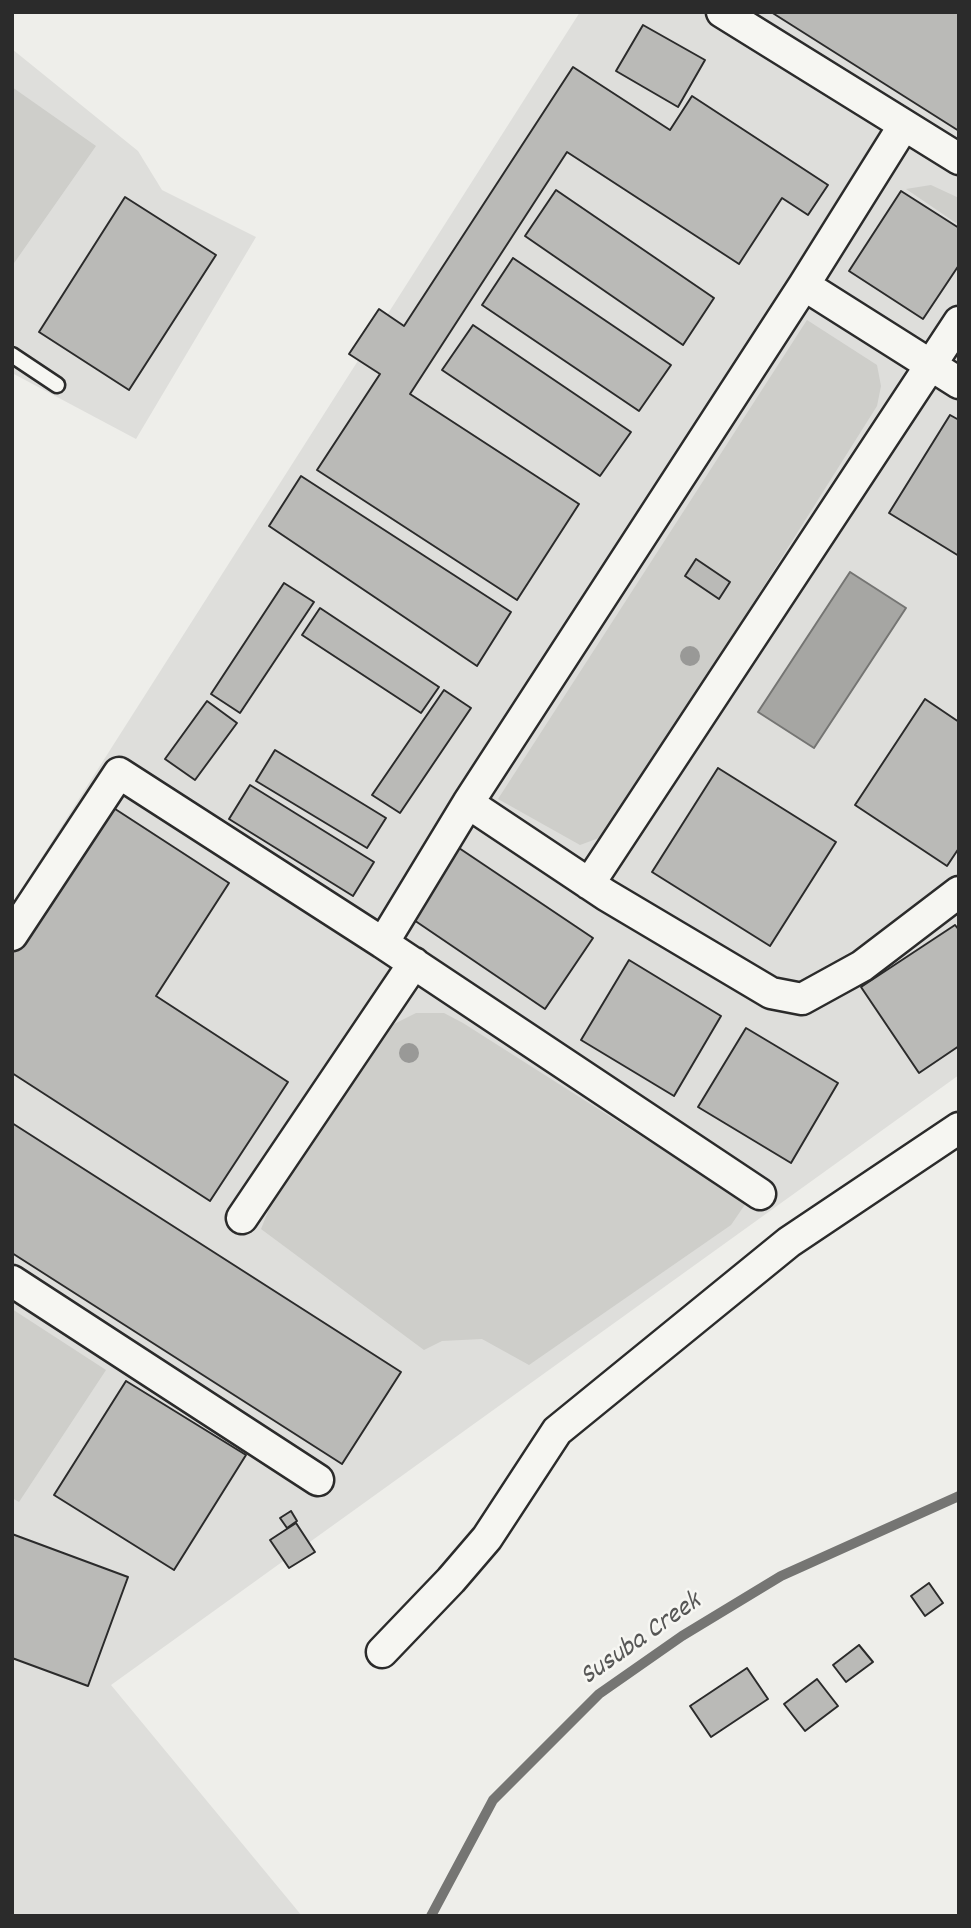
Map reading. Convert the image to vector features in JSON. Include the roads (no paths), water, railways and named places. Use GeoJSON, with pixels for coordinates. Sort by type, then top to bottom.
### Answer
{"type":"FeatureCollection","features":[{"type":"Feature","properties":{"kind":"street"},"geometry":{"type":"LineString","coordinates":[[722,12],[959,159]]}},
{"type":"Feature","properties":{"kind":"street"},"geometry":{"type":"LineString","coordinates":[[383,943],[468,803],[804,285],[904,125]]}},
{"type":"Feature","properties":{"kind":"street"},"geometry":{"type":"LineString","coordinates":[[804,285],[959,383]]}},
{"type":"Feature","properties":{"kind":"street"},"geometry":{"type":"LineString","coordinates":[[589,884],[959,322]]}},
{"type":"Feature","properties":{"kind":"street"},"geometry":{"type":"LineString","coordinates":[[12,935],[119,773],[414,963],[760,1194]]}},
{"type":"Feature","properties":{"kind":"street"},"geometry":{"type":"LineString","coordinates":[[468,803],[589,884],[771,993],[802,999],[862,966],[959,892]]}},
{"type":"Feature","properties":{"kind":"street"},"geometry":{"type":"LineString","coordinates":[[242,1218],[414,963]]}},
{"type":"Feature","properties":{"kind":"street"},"geometry":{"type":"LineString","coordinates":[[382,1652],[487,1538],[557,1431],[789,1242],[959,1128]]}},
{"type":"Feature","properties":{"kind":"street"},"geometry":{"type":"LineString","coordinates":[[12,1281],[317,1480]]}},
{"type":"Feature","properties":{"kind":"lane"},"geometry":{"type":"LineString","coordinates":[[12,355],[57,385]]}},
{"type":"Feature","properties":{"kind":"waterway","name":"Susuba Creek"},"geometry":{"type":"LineString","coordinates":[[431,1916],[493,1800],[599,1694],[682,1636],[781,1576],[959,1496]]}}]}
